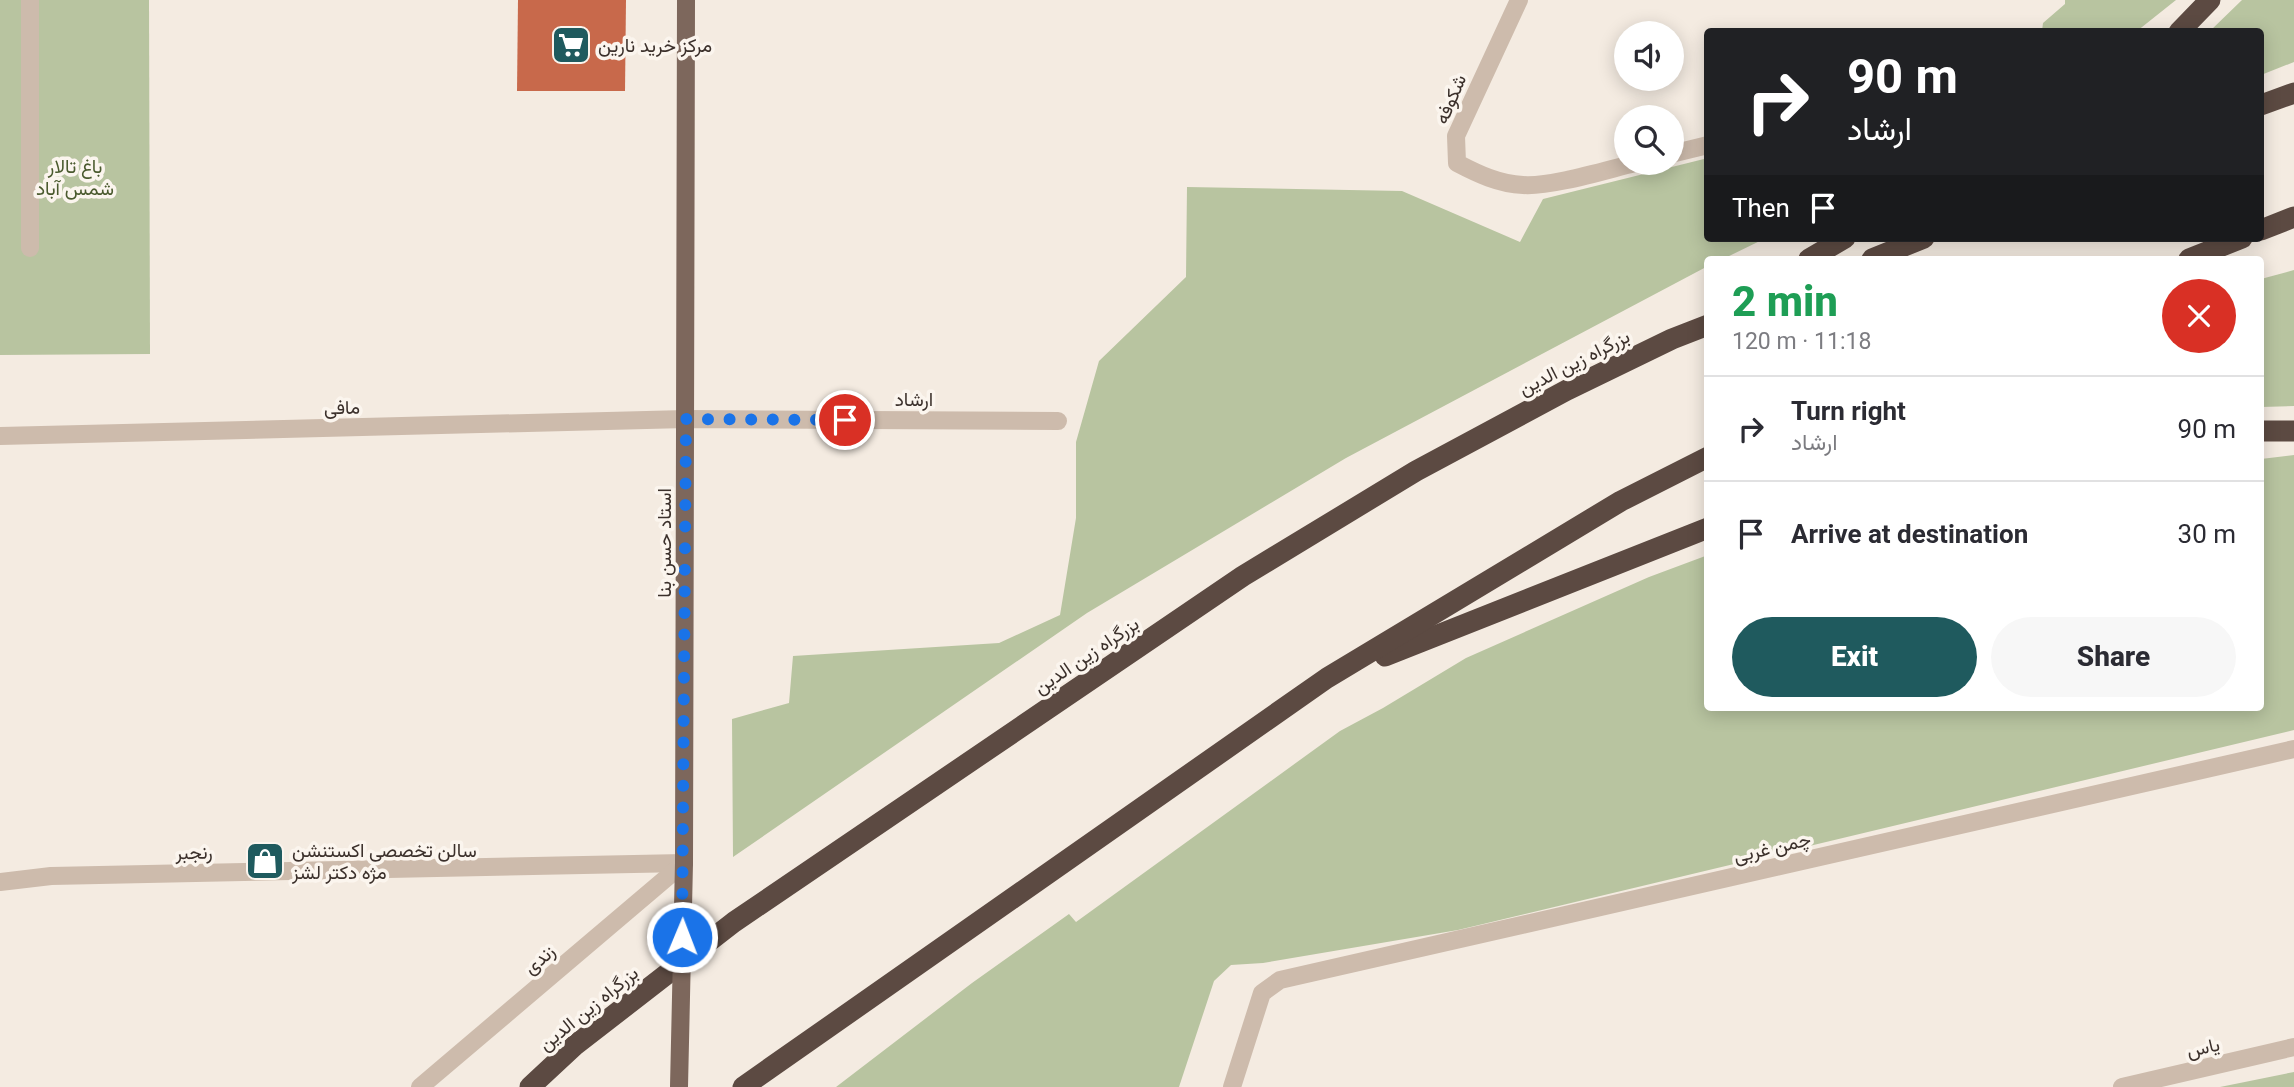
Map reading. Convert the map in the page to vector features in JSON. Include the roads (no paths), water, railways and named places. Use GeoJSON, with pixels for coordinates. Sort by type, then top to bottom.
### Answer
{"type":"FeatureCollection","features":[{"type":"Feature","properties":{"kind":"highway"},"geometry":{"type":"LineString","coordinates":[[2183,28],[2210,0]]}},
{"type":"Feature","properties":{"kind":"highway"},"geometry":{"type":"LineString","coordinates":[[2264,104],[2294,93]]}},
{"type":"Feature","properties":{"kind":"highway"},"geometry":{"type":"LineString","coordinates":[[2264,229],[2294,217]]}},
{"type":"Feature","properties":{"kind":"highway"},"geometry":{"type":"LineString","coordinates":[[1814,256],[1837,242]]}},
{"type":"Feature","properties":{"kind":"highway"},"geometry":{"type":"LineString","coordinates":[[1879,256],[1914,242]]}},
{"type":"Feature","properties":{"kind":"highway"},"geometry":{"type":"LineString","coordinates":[[2197,256],[2232,242]]}},
{"type":"Feature","properties":{"kind":"highway"},"geometry":{"type":"LineString","coordinates":[[1672,339],[1704,320]]}},
{"type":"Feature","properties":{"kind":"highway","name":"بزرگراه زین الدین"},"geometry":{"type":"LineString","coordinates":[[530,1087],[574,1046],[734,922],[1243,576],[1416,471],[1567,390],[1704,326]]}},
{"type":"Feature","properties":{"kind":"highway"},"geometry":{"type":"LineString","coordinates":[[2264,431],[2294,430]]}},
{"type":"Feature","properties":{"kind":"highway"},"geometry":{"type":"LineString","coordinates":[[743,1087],[1327,678],[1621,501],[1704,459]]}},
{"type":"Feature","properties":{"kind":"highway"},"geometry":{"type":"LineString","coordinates":[[1327,678],[1704,530]]}},
{"type":"Feature","properties":{"kind":"main road","name":"استاد حسن بنا"},"geometry":{"type":"LineString","coordinates":[[679,1087],[684,863],[686,0]]}},
{"type":"Feature","properties":{"kind":"street"},"geometry":{"type":"LineString","coordinates":[[30,0],[30,248]]}},
{"type":"Feature","properties":{"kind":"street","name":"شکوفه"},"geometry":{"type":"LineString","coordinates":[[1519,0],[1456,136],[1457,163],[1485,177],[1524,185],[1614,168]]}},
{"type":"Feature","properties":{"kind":"street"},"geometry":{"type":"LineString","coordinates":[[1684,151],[1704,146]]}},
{"type":"Feature","properties":{"kind":"street","name":"ارشاد"},"geometry":{"type":"LineString","coordinates":[[686,419],[1058,421]]}},
{"type":"Feature","properties":{"kind":"street","name":"مافی"},"geometry":{"type":"LineString","coordinates":[[0,436],[686,419]]}},
{"type":"Feature","properties":{"kind":"street","name":"چمن غربی"},"geometry":{"type":"LineString","coordinates":[[1232,1087],[1262,993],[1280,981],[2294,750]]}},
{"type":"Feature","properties":{"kind":"street","name":"رنجبر"},"geometry":{"type":"LineString","coordinates":[[0,882],[51,876],[684,863]]}},
{"type":"Feature","properties":{"kind":"street","name":"زندی"},"geometry":{"type":"LineString","coordinates":[[421,1087],[684,863]]}},
{"type":"Feature","properties":{"kind":"street","name":"یاس"},"geometry":{"type":"LineString","coordinates":[[2122,1087],[2294,1047]]}},
{"type":"Feature","properties":{"kind":"place","name":"مرکز خرید نارین"},"geometry":{"type":"Point","coordinates":[571,45]}},
{"type":"Feature","properties":{"kind":"place","name":"سالن تخصصی اکستنشن مژه دکتر لشز"},"geometry":{"type":"Point","coordinates":[265,861]}},
{"type":"Feature","properties":{"kind":"park label","name":"باغ تالار شمس آباد"},"geometry":{"type":"Point","coordinates":[75,177]}}]}
